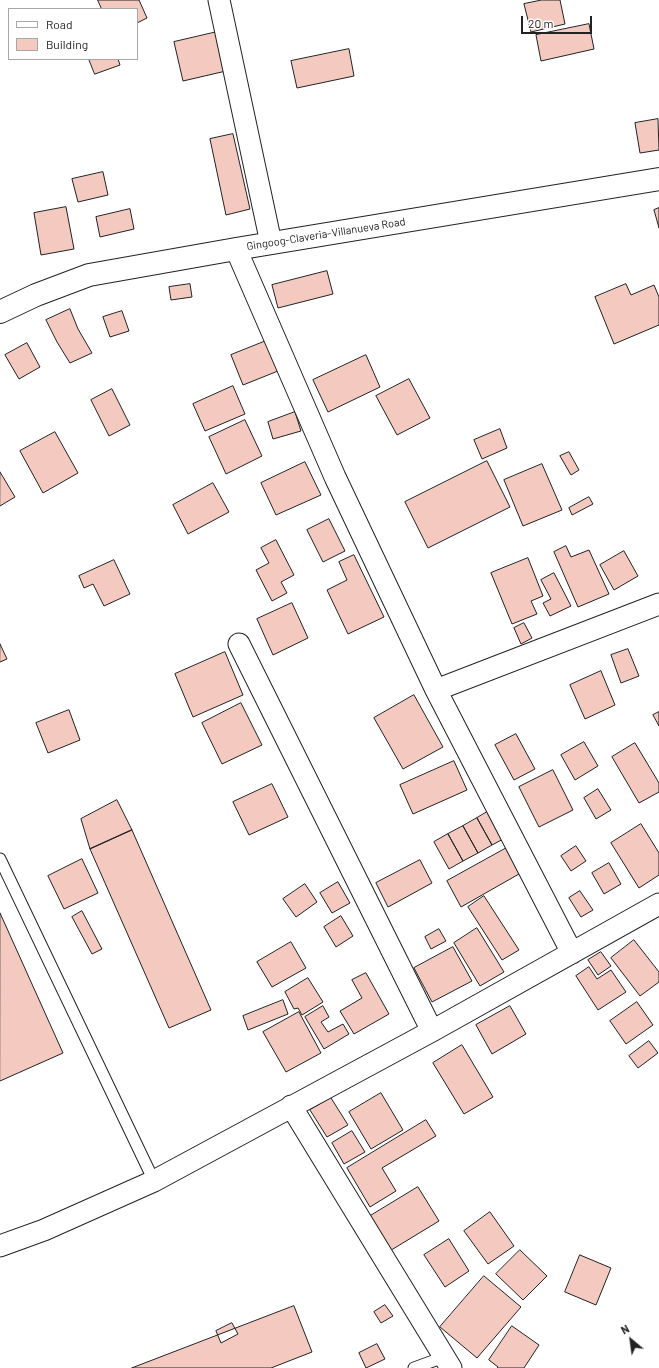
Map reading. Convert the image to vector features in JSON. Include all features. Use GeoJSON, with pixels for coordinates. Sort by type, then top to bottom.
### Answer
{"type":"FeatureCollection","features":[{"type":"Feature","properties":{"kind":"main road","name":"Gingoog-Claveria-Villanueva Road"},"geometry":{"type":"LineString","coordinates":[[0,312],[36,295],[89,275],[271,243],[659,179]]}},
{"type":"Feature","properties":{"kind":"street"},"geometry":{"type":"LineString","coordinates":[[220,0],[271,243]]}},
{"type":"Feature","properties":{"kind":"street"},"geometry":{"type":"LineString","coordinates":[[236,249],[335,477],[436,690],[572,953]]}},
{"type":"Feature","properties":{"kind":"street"},"geometry":{"type":"LineString","coordinates":[[436,690],[659,604]]}},
{"type":"Feature","properties":{"kind":"street"},"geometry":{"type":"LineString","coordinates":[[239,644],[432,1030]]}},
{"type":"Feature","properties":{"kind":"street"},"geometry":{"type":"LineString","coordinates":[[0,1246],[44,1230],[154,1181],[432,1030],[659,904]]}},
{"type":"Feature","properties":{"kind":"street"},"geometry":{"type":"LineString","coordinates":[[291,1106],[447,1362]]}},
{"type":"Feature","properties":{"kind":"lane"},"geometry":{"type":"LineString","coordinates":[[0,859],[154,1181]]}},
{"type":"Feature","properties":{"kind":"lane"},"geometry":{"type":"LineString","coordinates":[[414,1368],[447,1362]]}},
{"type":"Feature","properties":{"kind":"building"},"geometry":{"type":"Polygon","coordinates":[[[98,0],[139,0],[147,18],[138,22],[138,8],[102,8],[98,0]]]}},
{"type":"Feature","properties":{"kind":"building"},"geometry":{"type":"Polygon","coordinates":[[[542,0],[560,0],[565,24],[531,32],[524,4],[542,0]]]}},
{"type":"Feature","properties":{"kind":"building"},"geometry":{"type":"Polygon","coordinates":[[[589,24],[594,49],[541,61],[536,35],[589,24]]]}},
{"type":"Feature","properties":{"kind":"building"},"geometry":{"type":"Polygon","coordinates":[[[217,32],[226,71],[183,81],[174,42],[217,32]]]}},
{"type":"Feature","properties":{"kind":"building"},"geometry":{"type":"Polygon","coordinates":[[[349,49],[354,76],[297,88],[291,61],[349,49]]]}},
{"type":"Feature","properties":{"kind":"building"},"geometry":{"type":"Polygon","coordinates":[[[89,60],[118,60],[120,65],[95,74],[89,60]]]}},
{"type":"Feature","properties":{"kind":"building"},"geometry":{"type":"Polygon","coordinates":[[[658,119],[659,150],[640,153],[635,123],[658,119]]]}},
{"type":"Feature","properties":{"kind":"building"},"geometry":{"type":"Polygon","coordinates":[[[233,134],[250,209],[226,215],[210,139],[233,134]]]}},
{"type":"Feature","properties":{"kind":"building"},"geometry":{"type":"Polygon","coordinates":[[[103,172],[108,195],[78,202],[72,179],[103,172]]]}},
{"type":"Feature","properties":{"kind":"building"},"geometry":{"type":"Polygon","coordinates":[[[66,207],[74,249],[41,255],[34,213],[66,207]]]}},
{"type":"Feature","properties":{"kind":"building"},"geometry":{"type":"Polygon","coordinates":[[[659,208],[659,228],[654,210],[659,208]]]}},
{"type":"Feature","properties":{"kind":"building"},"geometry":{"type":"Polygon","coordinates":[[[130,209],[134,229],[100,237],[96,217],[130,209]]]}},
{"type":"Feature","properties":{"kind":"building"},"geometry":{"type":"Polygon","coordinates":[[[327,271],[333,294],[278,308],[272,285],[327,271]]]}},
{"type":"Feature","properties":{"kind":"building"},"geometry":{"type":"Polygon","coordinates":[[[190,284],[192,297],[171,300],[169,287],[190,284]]]}},
{"type":"Feature","properties":{"kind":"building"},"geometry":{"type":"Polygon","coordinates":[[[626,284],[631,295],[654,285],[659,297],[659,325],[614,344],[595,297],[626,284]]]}},
{"type":"Feature","properties":{"kind":"building"},"geometry":{"type":"Polygon","coordinates":[[[70,309],[78,329],[92,353],[70,363],[46,320],[70,309]]]}},
{"type":"Feature","properties":{"kind":"building"},"geometry":{"type":"Polygon","coordinates":[[[122,311],[129,331],[110,337],[103,317],[122,311]]]}},
{"type":"Feature","properties":{"kind":"building"},"geometry":{"type":"Polygon","coordinates":[[[271,339],[283,369],[243,385],[231,355],[271,339]]]}},
{"type":"Feature","properties":{"kind":"building"},"geometry":{"type":"Polygon","coordinates":[[[27,343],[40,367],[19,379],[5,355],[27,343]]]}},
{"type":"Feature","properties":{"kind":"building"},"geometry":{"type":"Polygon","coordinates":[[[366,355],[380,387],[328,412],[313,380],[366,355]]]}},
{"type":"Feature","properties":{"kind":"building"},"geometry":{"type":"Polygon","coordinates":[[[409,379],[430,418],[397,435],[376,396],[409,379]]]}},
{"type":"Feature","properties":{"kind":"building"},"geometry":{"type":"Polygon","coordinates":[[[233,386],[245,414],[205,431],[193,404],[233,386]]]}},
{"type":"Feature","properties":{"kind":"building"},"geometry":{"type":"Polygon","coordinates":[[[112,389],[130,425],[109,436],[91,400],[112,389]]]}},
{"type":"Feature","properties":{"kind":"building"},"geometry":{"type":"Polygon","coordinates":[[[295,412],[301,431],[273,439],[268,422],[295,412]]]}},
{"type":"Feature","properties":{"kind":"building"},"geometry":{"type":"Polygon","coordinates":[[[245,420],[262,456],[226,474],[209,437],[245,420]]]}},
{"type":"Feature","properties":{"kind":"building"},"geometry":{"type":"Polygon","coordinates":[[[500,429],[507,448],[482,459],[474,440],[500,429]]]}},
{"type":"Feature","properties":{"kind":"building"},"geometry":{"type":"Polygon","coordinates":[[[55,432],[78,473],[43,493],[20,451],[55,432]]]}},
{"type":"Feature","properties":{"kind":"building"},"geometry":{"type":"Polygon","coordinates":[[[569,452],[579,470],[571,475],[560,456],[569,452]]]}},
{"type":"Feature","properties":{"kind":"building"},"geometry":{"type":"Polygon","coordinates":[[[487,461],[510,507],[428,548],[405,502],[487,461]]]}},
{"type":"Feature","properties":{"kind":"building"},"geometry":{"type":"Polygon","coordinates":[[[305,462],[321,495],[276,515],[261,483],[305,462]]]}},
{"type":"Feature","properties":{"kind":"building"},"geometry":{"type":"Polygon","coordinates":[[[542,464],[562,510],[523,526],[504,480],[542,464]]]}},
{"type":"Feature","properties":{"kind":"building"},"geometry":{"type":"Polygon","coordinates":[[[0,472],[15,497],[0,506],[0,472]]]}},
{"type":"Feature","properties":{"kind":"building"},"geometry":{"type":"Polygon","coordinates":[[[213,483],[229,512],[188,534],[173,505],[213,483]]]}},
{"type":"Feature","properties":{"kind":"building"},"geometry":{"type":"Polygon","coordinates":[[[589,497],[593,504],[572,515],[569,508],[589,497]]]}},
{"type":"Feature","properties":{"kind":"building"},"geometry":{"type":"Polygon","coordinates":[[[329,519],[345,551],[323,562],[307,530],[329,519]]]}},
{"type":"Feature","properties":{"kind":"building"},"geometry":{"type":"Polygon","coordinates":[[[276,540],[294,575],[281,582],[287,593],[272,601],[256,570],[269,563],[261,548],[276,540]]]}},
{"type":"Feature","properties":{"kind":"building"},"geometry":{"type":"Polygon","coordinates":[[[566,546],[571,557],[589,550],[609,594],[578,607],[554,552],[566,546]]]}},
{"type":"Feature","properties":{"kind":"building"},"geometry":{"type":"Polygon","coordinates":[[[624,551],[638,576],[614,590],[600,565],[624,551]]]}},
{"type":"Feature","properties":{"kind":"building"},"geometry":{"type":"Polygon","coordinates":[[[354,555],[384,617],[348,634],[327,590],[347,580],[339,562],[354,555]]]}},
{"type":"Feature","properties":{"kind":"building"},"geometry":{"type":"Polygon","coordinates":[[[528,558],[543,596],[531,601],[537,614],[512,624],[491,573],[528,558]]]}},
{"type":"Feature","properties":{"kind":"building"},"geometry":{"type":"Polygon","coordinates":[[[114,560],[130,594],[104,606],[93,584],[84,588],[79,576],[114,560]]]}},
{"type":"Feature","properties":{"kind":"building"},"geometry":{"type":"Polygon","coordinates":[[[554,573],[571,606],[550,616],[543,603],[551,599],[541,580],[554,573]]]}},
{"type":"Feature","properties":{"kind":"building"},"geometry":{"type":"Polygon","coordinates":[[[292,603],[308,638],[273,655],[257,619],[292,603]]]}},
{"type":"Feature","properties":{"kind":"building"},"geometry":{"type":"Polygon","coordinates":[[[524,623],[532,638],[521,644],[514,628],[524,623]]]}},
{"type":"Feature","properties":{"kind":"building"},"geometry":{"type":"Polygon","coordinates":[[[0,644],[7,659],[0,662],[0,644]]]}},
{"type":"Feature","properties":{"kind":"building"},"geometry":{"type":"Polygon","coordinates":[[[628,649],[639,676],[621,683],[611,655],[628,649]]]}},
{"type":"Feature","properties":{"kind":"building"},"geometry":{"type":"Polygon","coordinates":[[[225,652],[243,695],[193,717],[175,674],[225,652]]]}},
{"type":"Feature","properties":{"kind":"building"},"geometry":{"type":"Polygon","coordinates":[[[601,671],[615,705],[585,719],[570,685],[601,671]]]}},
{"type":"Feature","properties":{"kind":"building"},"geometry":{"type":"Polygon","coordinates":[[[414,695],[443,747],[403,769],[374,718],[414,695]]]}},
{"type":"Feature","properties":{"kind":"building"},"geometry":{"type":"Polygon","coordinates":[[[241,703],[262,745],[222,764],[202,723],[241,703]]]}},
{"type":"Feature","properties":{"kind":"building"},"geometry":{"type":"Polygon","coordinates":[[[69,710],[80,740],[48,753],[36,723],[69,710]]]}},
{"type":"Feature","properties":{"kind":"building"},"geometry":{"type":"Polygon","coordinates":[[[659,712],[659,726],[653,715],[659,712]]]}},
{"type":"Feature","properties":{"kind":"building"},"geometry":{"type":"Polygon","coordinates":[[[516,734],[535,769],[514,780],[495,745],[516,734]]]}},
{"type":"Feature","properties":{"kind":"building"},"geometry":{"type":"Polygon","coordinates":[[[584,742],[598,766],[575,780],[561,755],[584,742]]]}},
{"type":"Feature","properties":{"kind":"building"},"geometry":{"type":"Polygon","coordinates":[[[635,743],[659,783],[659,792],[639,803],[612,757],[635,743]]]}},
{"type":"Feature","properties":{"kind":"building"},"geometry":{"type":"Polygon","coordinates":[[[454,761],[467,790],[413,814],[400,785],[454,761]]]}},
{"type":"Feature","properties":{"kind":"building"},"geometry":{"type":"Polygon","coordinates":[[[553,770],[573,810],[539,827],[519,787],[553,770]]]}},
{"type":"Feature","properties":{"kind":"building"},"geometry":{"type":"Polygon","coordinates":[[[272,784],[288,817],[249,835],[233,802],[272,784]]]}},
{"type":"Feature","properties":{"kind":"building"},"geometry":{"type":"Polygon","coordinates":[[[598,789],[611,810],[596,819],[584,798],[598,789]]]}},
{"type":"Feature","properties":{"kind":"building"},"geometry":{"type":"Polygon","coordinates":[[[117,800],[132,830],[90,849],[81,819],[117,800]]]}},
{"type":"Feature","properties":{"kind":"building"},"geometry":{"type":"Polygon","coordinates":[[[492,809],[507,837],[492,845],[477,818],[492,809]]]}},
{"type":"Feature","properties":{"kind":"building"},"geometry":{"type":"Polygon","coordinates":[[[477,818],[492,845],[478,853],[463,826],[477,818]]]}},
{"type":"Feature","properties":{"kind":"building"},"geometry":{"type":"Polygon","coordinates":[[[641,824],[659,853],[659,875],[639,888],[611,843],[641,824]]]}},
{"type":"Feature","properties":{"kind":"building"},"geometry":{"type":"Polygon","coordinates":[[[463,826],[478,853],[463,861],[448,834],[463,826]]]}},
{"type":"Feature","properties":{"kind":"building"},"geometry":{"type":"Polygon","coordinates":[[[132,830],[211,1010],[169,1028],[90,849],[132,830]]]}},
{"type":"Feature","properties":{"kind":"building"},"geometry":{"type":"Polygon","coordinates":[[[448,834],[463,861],[449,869],[434,842],[448,834]]]}},
{"type":"Feature","properties":{"kind":"building"},"geometry":{"type":"Polygon","coordinates":[[[512,845],[526,870],[461,907],[447,881],[512,845]]]}},
{"type":"Feature","properties":{"kind":"building"},"geometry":{"type":"Polygon","coordinates":[[[576,846],[586,861],[571,871],[561,856],[576,846]]]}},
{"type":"Feature","properties":{"kind":"building"},"geometry":{"type":"Polygon","coordinates":[[[82,859],[98,893],[64,909],[48,876],[82,859]]]}},
{"type":"Feature","properties":{"kind":"building"},"geometry":{"type":"Polygon","coordinates":[[[420,860],[432,883],[388,907],[376,883],[420,860]]]}},
{"type":"Feature","properties":{"kind":"building"},"geometry":{"type":"Polygon","coordinates":[[[609,863],[621,884],[604,894],[592,873],[609,863]]]}},
{"type":"Feature","properties":{"kind":"building"},"geometry":{"type":"Polygon","coordinates":[[[338,882],[350,903],[332,913],[320,893],[338,882]]]}},
{"type":"Feature","properties":{"kind":"building"},"geometry":{"type":"Polygon","coordinates":[[[305,884],[317,902],[296,917],[283,899],[305,884]]]}},
{"type":"Feature","properties":{"kind":"building"},"geometry":{"type":"Polygon","coordinates":[[[580,891],[593,910],[581,917],[569,898],[580,891]]]}},
{"type":"Feature","properties":{"kind":"building"},"geometry":{"type":"Polygon","coordinates":[[[484,896],[519,950],[502,960],[468,907],[484,896]]]}},
{"type":"Feature","properties":{"kind":"building"},"geometry":{"type":"Polygon","coordinates":[[[82,911],[102,949],[92,954],[72,917],[82,911]]]}},
{"type":"Feature","properties":{"kind":"building"},"geometry":{"type":"Polygon","coordinates":[[[0,913],[63,1053],[0,1081],[0,913]]]}},
{"type":"Feature","properties":{"kind":"building"},"geometry":{"type":"Polygon","coordinates":[[[341,916],[353,936],[336,947],[324,927],[341,916]]]}},
{"type":"Feature","properties":{"kind":"building"},"geometry":{"type":"Polygon","coordinates":[[[477,928],[504,972],[480,986],[454,943],[477,928]]]}},
{"type":"Feature","properties":{"kind":"building"},"geometry":{"type":"Polygon","coordinates":[[[439,929],[446,941],[431,949],[425,937],[439,929]]]}},
{"type":"Feature","properties":{"kind":"building"},"geometry":{"type":"Polygon","coordinates":[[[634,940],[659,972],[659,982],[640,996],[611,958],[634,940]]]}},
{"type":"Feature","properties":{"kind":"building"},"geometry":{"type":"Polygon","coordinates":[[[291,942],[306,968],[272,987],[257,962],[291,942]]]}},
{"type":"Feature","properties":{"kind":"building"},"geometry":{"type":"Polygon","coordinates":[[[453,947],[472,981],[432,1002],[414,968],[453,947]]]}},
{"type":"Feature","properties":{"kind":"building"},"geometry":{"type":"Polygon","coordinates":[[[601,952],[611,966],[598,975],[588,960],[601,952]]]}},
{"type":"Feature","properties":{"kind":"building"},"geometry":{"type":"Polygon","coordinates":[[[589,967],[597,979],[611,970],[626,992],[598,1010],[576,976],[589,967]]]}},
{"type":"Feature","properties":{"kind":"building"},"geometry":{"type":"Polygon","coordinates":[[[366,973],[389,1014],[354,1034],[340,1011],[362,998],[352,980],[366,973]]]}},
{"type":"Feature","properties":{"kind":"building"},"geometry":{"type":"Polygon","coordinates":[[[308,978],[323,1002],[302,1015],[298,1008],[294,1009],[285,992],[308,978]]]}},
{"type":"Feature","properties":{"kind":"building"},"geometry":{"type":"Polygon","coordinates":[[[283,1000],[288,1014],[248,1030],[243,1016],[283,1000]]]}},
{"type":"Feature","properties":{"kind":"building"},"geometry":{"type":"Polygon","coordinates":[[[637,1002],[653,1025],[626,1044],[610,1021],[637,1002]]]}},
{"type":"Feature","properties":{"kind":"building"},"geometry":{"type":"Polygon","coordinates":[[[323,1006],[329,1017],[321,1022],[328,1032],[343,1024],[349,1034],[324,1049],[305,1017],[323,1006]]]}},
{"type":"Feature","properties":{"kind":"building"},"geometry":{"type":"Polygon","coordinates":[[[510,1006],[526,1034],[492,1054],[476,1025],[510,1006]]]}},
{"type":"Feature","properties":{"kind":"building"},"geometry":{"type":"Polygon","coordinates":[[[299,1012],[321,1053],[286,1072],[263,1032],[299,1012]]]}},
{"type":"Feature","properties":{"kind":"building"},"geometry":{"type":"Polygon","coordinates":[[[649,1041],[658,1053],[638,1068],[629,1056],[649,1041]]]}},
{"type":"Feature","properties":{"kind":"building"},"geometry":{"type":"Polygon","coordinates":[[[462,1045],[493,1097],[464,1114],[433,1063],[462,1045]]]}},
{"type":"Feature","properties":{"kind":"building"},"geometry":{"type":"Polygon","coordinates":[[[381,1093],[403,1130],[371,1149],[349,1112],[381,1093]]]}},
{"type":"Feature","properties":{"kind":"building"},"geometry":{"type":"Polygon","coordinates":[[[331,1098],[348,1125],[327,1137],[310,1110],[331,1098]]]}},
{"type":"Feature","properties":{"kind":"building"},"geometry":{"type":"Polygon","coordinates":[[[426,1120],[436,1136],[382,1168],[396,1191],[370,1207],[347,1168],[426,1120]]]}},
{"type":"Feature","properties":{"kind":"building"},"geometry":{"type":"Polygon","coordinates":[[[352,1131],[365,1152],[344,1164],[332,1143],[352,1131]]]}},
{"type":"Feature","properties":{"kind":"building"},"geometry":{"type":"Polygon","coordinates":[[[418,1187],[439,1221],[388,1252],[367,1218],[418,1187]]]}},
{"type":"Feature","properties":{"kind":"building"},"geometry":{"type":"Polygon","coordinates":[[[490,1212],[514,1246],[488,1264],[464,1231],[490,1212]]]}},
{"type":"Feature","properties":{"kind":"building"},"geometry":{"type":"Polygon","coordinates":[[[449,1239],[469,1271],[445,1287],[424,1255],[449,1239]]]}},
{"type":"Feature","properties":{"kind":"building"},"geometry":{"type":"Polygon","coordinates":[[[520,1250],[547,1276],[523,1300],[496,1274],[520,1250]]]}},
{"type":"Feature","properties":{"kind":"building"},"geometry":{"type":"Polygon","coordinates":[[[580,1255],[611,1268],[596,1305],[565,1292],[580,1255]]]}},
{"type":"Feature","properties":{"kind":"building"},"geometry":{"type":"Polygon","coordinates":[[[484,1276],[521,1307],[477,1358],[440,1327],[484,1276]]]}},
{"type":"Feature","properties":{"kind":"building"},"geometry":{"type":"Polygon","coordinates":[[[385,1305],[393,1316],[381,1323],[374,1312],[385,1305]]]}},
{"type":"Feature","properties":{"kind":"building"},"geometry":{"type":"Polygon","coordinates":[[[294,1306],[312,1352],[271,1368],[132,1368],[294,1306]]]}},
{"type":"Feature","properties":{"kind":"building"},"geometry":{"type":"Polygon","coordinates":[[[232,1323],[238,1334],[221,1343],[216,1331],[232,1323]]]}},
{"type":"Feature","properties":{"kind":"building"},"geometry":{"type":"Polygon","coordinates":[[[512,1326],[539,1345],[524,1368],[497,1368],[498,1367],[489,1360],[512,1326]]]}},
{"type":"Feature","properties":{"kind":"building"},"geometry":{"type":"Polygon","coordinates":[[[377,1344],[385,1359],[366,1368],[359,1353],[377,1344]]]}}]}
